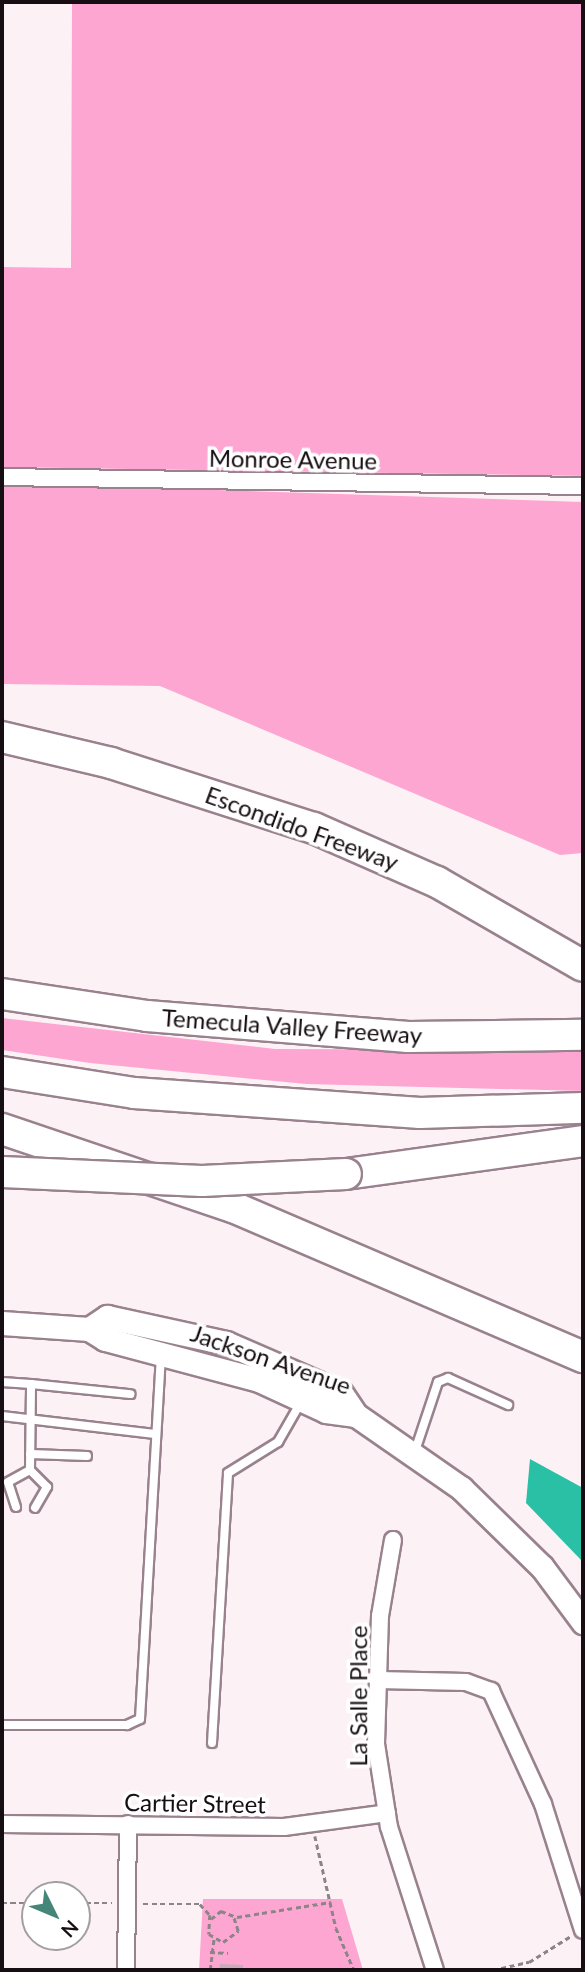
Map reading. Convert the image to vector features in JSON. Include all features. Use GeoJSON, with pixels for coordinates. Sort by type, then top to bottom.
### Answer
{"type":"FeatureCollection","features":[{"type":"Feature","properties":{"kind":"highway","name":"Escondido Freeway"},"geometry":{"type":"LineString","coordinates":[[2,737],[111,763],[314,828],[437,882],[583,965]]}},
{"type":"Feature","properties":{"kind":"highway","name":"Temecula Valley Freeway"},"geometry":{"type":"LineString","coordinates":[[2,995],[146,1016],[408,1037],[583,1035]]}},
{"type":"Feature","properties":{"kind":"highway"},"geometry":{"type":"LineString","coordinates":[[2,1072],[134,1093],[420,1113],[583,1108]]}},
{"type":"Feature","properties":{"kind":"highway"},"geometry":{"type":"LineString","coordinates":[[2,1129],[233,1207],[583,1357]]}},
{"type":"Feature","properties":{"kind":"highway"},"geometry":{"type":"LineString","coordinates":[[2,1172],[202,1181],[346,1174],[583,1141]]}},
{"type":"Feature","properties":{"kind":"main road","name":"Jackson Avenue"},"geometry":{"type":"LineString","coordinates":[[89,1329],[107,1317],[167,1327],[306,1388],[341,1393],[356,1415],[414,1454],[500,1524],[583,1622]]}},
{"type":"Feature","properties":{"kind":"main road","name":"Jackson Avenue"},"geometry":{"type":"LineString","coordinates":[[2,1323],[89,1329],[105,1339],[161,1351],[184,1343],[285,1378],[306,1388]]}},
{"type":"Feature","properties":{"kind":"street","name":"Monroe Avenue"},"geometry":{"type":"LineString","coordinates":[[2,477],[583,486]]}},
{"type":"Feature","properties":{"kind":"street","name":"La Salle Place"},"geometry":{"type":"LineString","coordinates":[[393,1540],[380,1616],[376,1744],[387,1813],[435,1970]]}},
{"type":"Feature","properties":{"kind":"street"},"geometry":{"type":"LineString","coordinates":[[378,1680],[466,1682],[491,1691],[543,1804],[583,1929]]}},
{"type":"Feature","properties":{"kind":"street","name":"Cartier Street"},"geometry":{"type":"LineString","coordinates":[[2,1824],[312,1825],[387,1813]]}},
{"type":"Feature","properties":{"kind":"street"},"geometry":{"type":"LineString","coordinates":[[125,1970],[128,1824]]}},
{"type":"Feature","properties":{"kind":"lane"},"geometry":{"type":"LineString","coordinates":[[2,1725],[127,1725],[140,1719],[161,1351]]}},
{"type":"Feature","properties":{"kind":"lane"},"geometry":{"type":"LineString","coordinates":[[414,1454],[438,1381],[447,1378],[508,1405]]}},
{"type":"Feature","properties":{"kind":"lane"},"geometry":{"type":"LineString","coordinates":[[2,1382],[130,1394]]}},
{"type":"Feature","properties":{"kind":"lane"},"geometry":{"type":"LineString","coordinates":[[31,1384],[30,1470],[47,1487],[35,1508]]}},
{"type":"Feature","properties":{"kind":"lane"},"geometry":{"type":"LineString","coordinates":[[212,1743],[228,1473],[278,1442],[306,1388]]}},
{"type":"Feature","properties":{"kind":"lane"},"geometry":{"type":"LineString","coordinates":[[2,1416],[30,1417],[155,1434]]}},
{"type":"Feature","properties":{"kind":"lane"},"geometry":{"type":"LineString","coordinates":[[30,1454],[87,1456]]}},
{"type":"Feature","properties":{"kind":"lane"},"geometry":{"type":"LineString","coordinates":[[16,1507],[8,1482],[30,1470]]}},
{"type":"Feature","properties":{"kind":"path"},"geometry":{"type":"LineString","coordinates":[[312,1825],[331,1902],[354,1970]]}},
{"type":"Feature","properties":{"kind":"path"},"geometry":{"type":"LineString","coordinates":[[209,1921],[220,1911],[233,1916],[331,1902]]}},
{"type":"Feature","properties":{"kind":"path"},"geometry":{"type":"LineString","coordinates":[[2,1903],[21,1903]]}},
{"type":"Feature","properties":{"kind":"path"},"geometry":{"type":"LineString","coordinates":[[91,1903],[200,1904],[214,1939],[209,1970]]}},
{"type":"Feature","properties":{"kind":"path"},"geometry":{"type":"LineString","coordinates":[[214,1939],[233,1939],[238,1926],[233,1916]]}},
{"type":"Feature","properties":{"kind":"path"},"geometry":{"type":"LineString","coordinates":[[493,1970],[529,1962],[583,1929]]}},
{"type":"Feature","properties":{"kind":"path"},"geometry":{"type":"LineString","coordinates":[[210,1952],[228,1953]]}},
{"type":"Feature","properties":{"kind":"shaded area"},"geometry":{"type":"Polygon","coordinates":[[[72,2],[583,2],[583,476],[2,467],[2,267],[71,268],[72,2]]]}},
{"type":"Feature","properties":{"kind":"shaded area"},"geometry":{"type":"Polygon","coordinates":[[[2,483],[583,502],[583,853],[560,855],[160,686],[2,684],[2,483]]]}},
{"type":"Feature","properties":{"kind":"shaded area"},"geometry":{"type":"Polygon","coordinates":[[[2,1018],[275,1049],[583,1050],[583,1091],[306,1084],[90,1063],[2,1050],[2,1018]]]}},
{"type":"Feature","properties":{"kind":"shaded area"},"geometry":{"type":"Polygon","coordinates":[[[530,1459],[583,1488],[583,1562],[526,1503],[530,1459]]]}},
{"type":"Feature","properties":{"kind":"shaded area"},"geometry":{"type":"Polygon","coordinates":[[[203,1899],[342,1899],[363,1970],[199,1970],[203,1899]]]}},
{"type":"Feature","properties":{"kind":"building"},"geometry":{"type":"Polygon","coordinates":[[[220,1964],[243,1965],[243,1970],[219,1970],[220,1964]]]}}]}
